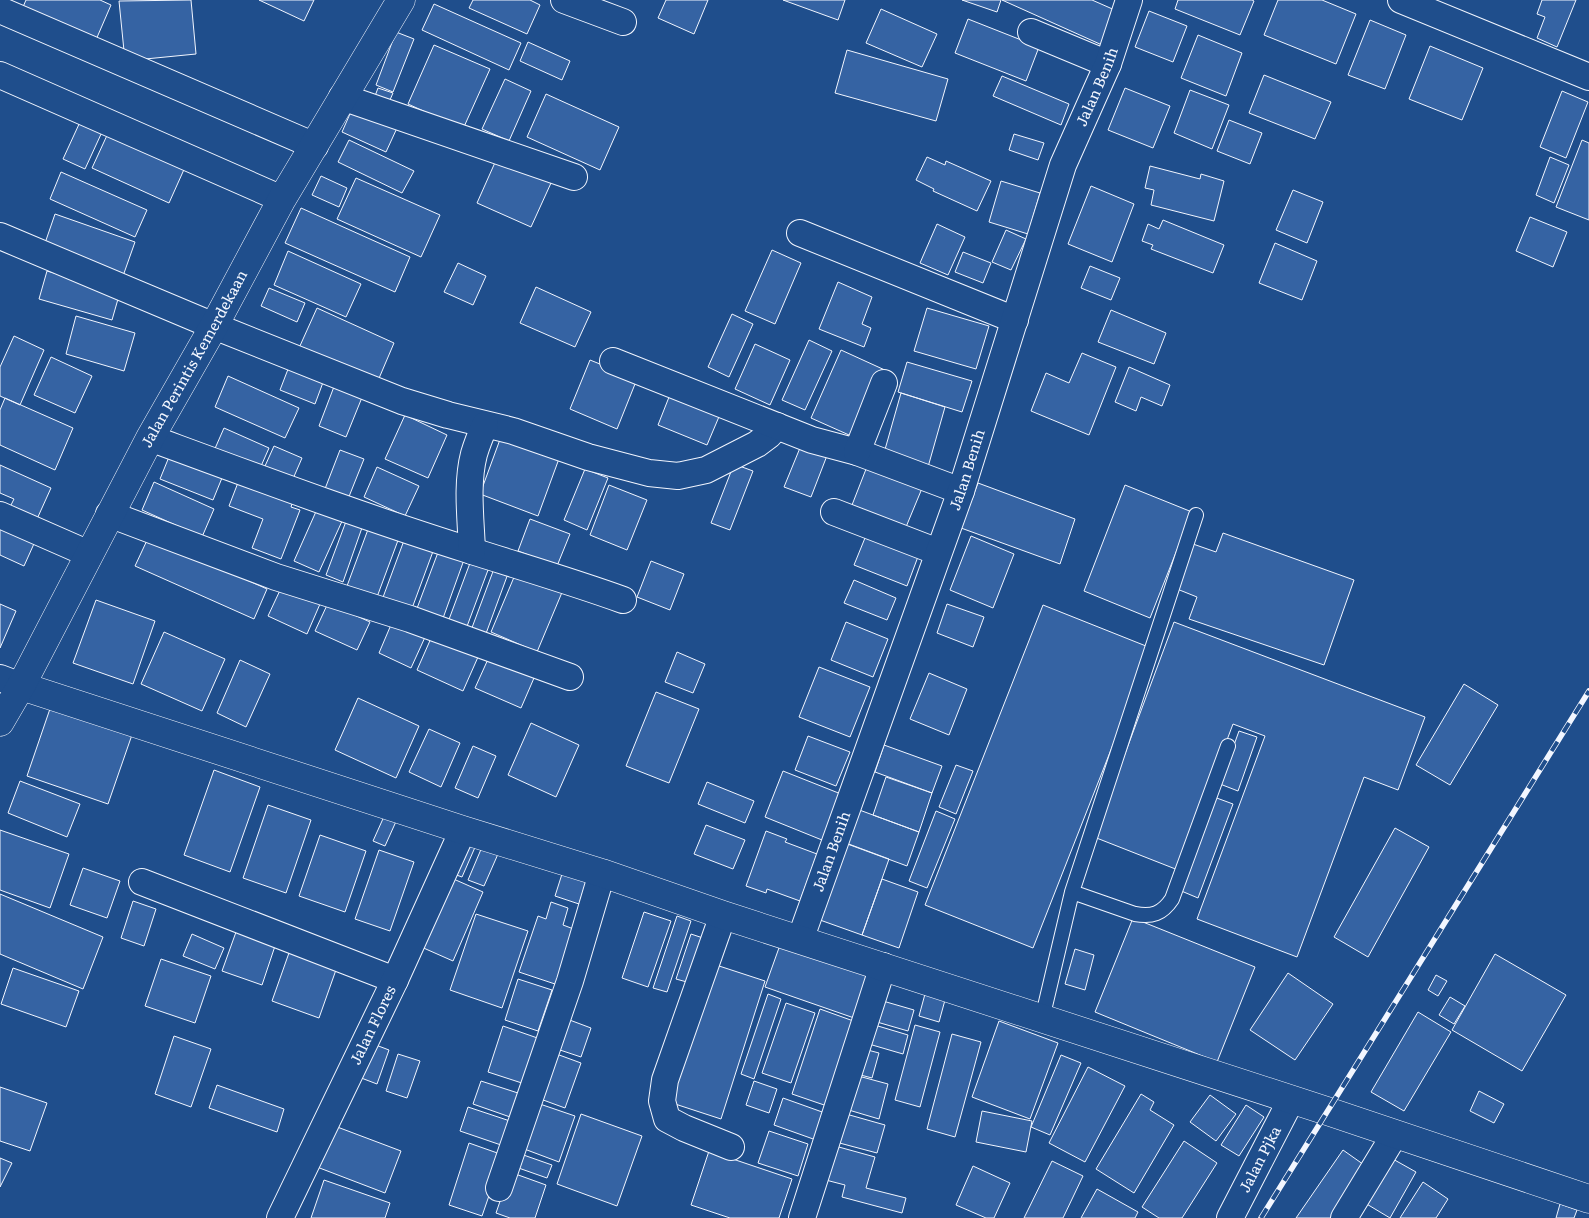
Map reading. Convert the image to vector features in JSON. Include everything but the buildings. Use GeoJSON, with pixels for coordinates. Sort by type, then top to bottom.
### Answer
{"type":"FeatureCollection","features":[{"type":"Feature","properties":{"kind":"street","name":"Jalan Perintis Kemerdekaan"},"geometry":{"type":"LineString","coordinates":[[0,722],[11,682],[89,554],[150,438],[214,326],[282,199],[401,0]]}},
{"type":"Feature","properties":{"kind":"street"},"geometry":{"type":"LineString","coordinates":[[564,0],[623,22]]}},
{"type":"Feature","properties":{"kind":"street","name":"Jalan Benih"},"geometry":{"type":"LineString","coordinates":[[800,940],[961,491],[1063,165],[1108,64],[1129,0]]}},
{"type":"Feature","properties":{"kind":"street"},"geometry":{"type":"LineString","coordinates":[[1401,0],[1589,77]]}},
{"type":"Feature","properties":{"kind":"street"},"geometry":{"type":"LineString","coordinates":[[0,10],[315,146]]}},
{"type":"Feature","properties":{"kind":"street"},"geometry":{"type":"LineString","coordinates":[[1031,32],[1108,64]]}},
{"type":"Feature","properties":{"kind":"street"},"geometry":{"type":"LineString","coordinates":[[0,74],[282,199]]}},
{"type":"Feature","properties":{"kind":"street"},"geometry":{"type":"LineString","coordinates":[[342,96],[574,177]]}},
{"type":"Feature","properties":{"kind":"street"},"geometry":{"type":"LineString","coordinates":[[800,233],[1015,320]]}},
{"type":"Feature","properties":{"kind":"street"},"geometry":{"type":"LineString","coordinates":[[0,236],[214,326],[402,401],[485,425],[513,430],[588,457],[649,473],[678,476],[706,470],[757,444],[777,426]]}},
{"type":"Feature","properties":{"kind":"street"},"geometry":{"type":"LineString","coordinates":[[614,361],[812,440],[856,452],[961,491]]}},
{"type":"Feature","properties":{"kind":"street"},"geometry":{"type":"LineString","coordinates":[[856,452],[884,383]]}},
{"type":"Feature","properties":{"kind":"street"},"geometry":{"type":"LineString","coordinates":[[472,551],[471,470],[474,454],[485,425]]}},
{"type":"Feature","properties":{"kind":"street"},"geometry":{"type":"LineString","coordinates":[[150,438],[310,497],[472,551],[564,579],[623,600]]}},
{"type":"Feature","properties":{"kind":"street"},"geometry":{"type":"LineString","coordinates":[[834,512],[938,552]]}},
{"type":"Feature","properties":{"kind":"street"},"geometry":{"type":"LineString","coordinates":[[110,514],[276,577],[410,619],[570,677]]}},
{"type":"Feature","properties":{"kind":"street"},"geometry":{"type":"LineString","coordinates":[[0,515],[89,554]]}},
{"type":"Feature","properties":{"kind":"street"},"geometry":{"type":"LineString","coordinates":[[11,682],[463,830],[602,873],[722,915],[883,966],[1589,1199]]}},
{"type":"Feature","properties":{"kind":"street","name":"Jalan Flores"},"geometry":{"type":"LineString","coordinates":[[280,1218],[395,980],[463,830]]}},
{"type":"Feature","properties":{"kind":"street"},"geometry":{"type":"LineString","coordinates":[[499,1188],[570,981],[602,873]]}},
{"type":"Feature","properties":{"kind":"street"},"geometry":{"type":"LineString","coordinates":[[142,882],[395,980]]}},
{"type":"Feature","properties":{"kind":"street"},"geometry":{"type":"LineString","coordinates":[[722,915],[666,1080],[662,1101],[667,1119],[731,1147]]}},
{"type":"Feature","properties":{"kind":"street"},"geometry":{"type":"LineString","coordinates":[[802,1218],[883,966]]}},
{"type":"Feature","properties":{"kind":"street","name":"Jalan Pjka"},"geometry":{"type":"LineString","coordinates":[[1230,1218],[1290,1100]]}},
{"type":"Feature","properties":{"kind":"street"},"geometry":{"type":"LineString","coordinates":[[1344,1218],[1394,1134]]}},
{"type":"Feature","properties":{"kind":"lane"},"geometry":{"type":"LineString","coordinates":[[1042,1019],[1072,892],[1196,515]]}},
{"type":"Feature","properties":{"kind":"lane"},"geometry":{"type":"LineString","coordinates":[[1072,892],[1144,916],[1153,916],[1167,907],[1172,899],[1228,746]]}},
{"type":"Feature","properties":{"kind":"railway"},"geometry":{"type":"LineString","coordinates":[[1261,1218],[1589,691]]}}]}
